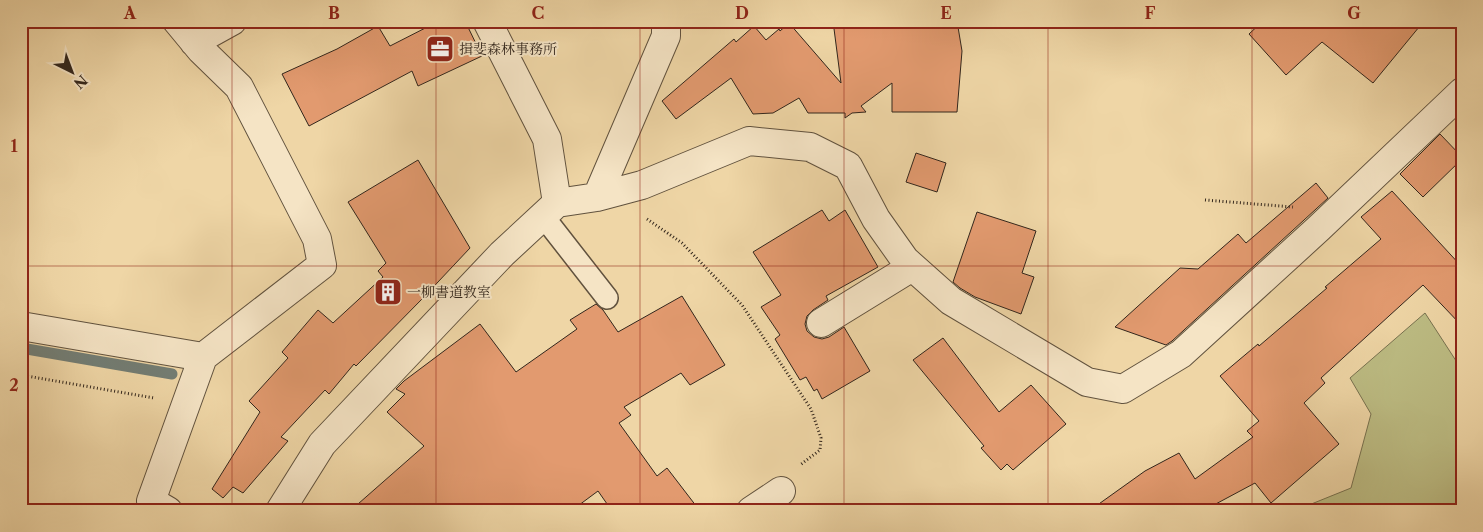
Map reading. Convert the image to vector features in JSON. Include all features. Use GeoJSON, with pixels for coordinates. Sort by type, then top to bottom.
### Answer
{"type":"FeatureCollection","features":[{"type":"Feature","properties":{"kind":"street"},"geometry":{"type":"LineString","coordinates":[[168,511],[151,502],[203,357],[322,265],[317,239],[239,87],[185,32],[232,21]]}},
{"type":"Feature","properties":{"kind":"street"},"geometry":{"type":"LineString","coordinates":[[487,21],[547,139],[550,209]]}},
{"type":"Feature","properties":{"kind":"street"},"geometry":{"type":"LineString","coordinates":[[604,196],[666,36],[666,21]]}},
{"type":"Feature","properties":{"kind":"street"},"geometry":{"type":"LineString","coordinates":[[280,511],[322,444],[502,254],[550,209],[642,185],[749,141],[810,147],[848,166],[876,219],[905,260],[951,301],[1087,382],[1123,389],[1181,354],[1326,221],[1457,107]]}},
{"type":"Feature","properties":{"kind":"street"},"geometry":{"type":"LineString","coordinates":[[821,323],[912,267]]}},
{"type":"Feature","properties":{"kind":"street"},"geometry":{"type":"LineString","coordinates":[[21,326],[203,357]]}},
{"type":"Feature","properties":{"kind":"street"},"geometry":{"type":"LineString","coordinates":[[751,511],[781,491]]}},
{"type":"Feature","properties":{"kind":"lane"},"geometry":{"type":"LineString","coordinates":[[550,209],[607,298]]}},
{"type":"Feature","properties":{"kind":"path"},"geometry":{"type":"LineString","coordinates":[[604,196],[682,243],[742,306],[811,409],[821,438],[820,450],[789,473],[781,491]]}},
{"type":"Feature","properties":{"kind":"path"},"geometry":{"type":"LineString","coordinates":[[1205,200],[1290,206],[1326,221]]}},
{"type":"Feature","properties":{"kind":"path"},"geometry":{"type":"LineString","coordinates":[[21,375],[186,404]]}},
{"type":"Feature","properties":{"kind":"green space"},"geometry":{"type":"Polygon","coordinates":[[[1425,313],[1462,370],[1462,511],[1294,511],[1351,488],[1371,414],[1350,378],[1425,313]]]}},
{"type":"Feature","properties":{"kind":"building"},"geometry":{"type":"Polygon","coordinates":[[[439,21],[465,21],[482,56],[418,86],[412,71],[309,126],[282,74],[337,49],[378,26],[390,46],[439,21]]]}},
{"type":"Feature","properties":{"kind":"building"},"geometry":{"type":"Polygon","coordinates":[[[833,21],[957,21],[962,51],[957,112],[892,112],[892,83],[861,106],[866,112],[852,113],[845,118],[845,113],[808,113],[799,98],[773,113],[753,114],[731,78],[676,119],[662,101],[734,39],[736,42],[754,26],[766,40],[789,23],[841,83],[833,21]]]}},
{"type":"Feature","properties":{"kind":"building"},"geometry":{"type":"Polygon","coordinates":[[[1263,21],[1424,21],[1373,83],[1322,42],[1286,75],[1249,34],[1263,21]]]}},
{"type":"Feature","properties":{"kind":"building"},"geometry":{"type":"Polygon","coordinates":[[[1440,134],[1462,159],[1423,197],[1400,174],[1440,134]]]}},
{"type":"Feature","properties":{"kind":"building"},"geometry":{"type":"Polygon","coordinates":[[[916,153],[946,163],[937,192],[906,182],[916,153]]]}},
{"type":"Feature","properties":{"kind":"building"},"geometry":{"type":"Polygon","coordinates":[[[418,160],[470,248],[356,366],[354,364],[329,394],[325,390],[281,437],[288,441],[243,493],[233,487],[223,498],[212,489],[260,412],[249,401],[288,358],[282,352],[318,310],[333,323],[383,277],[378,271],[386,263],[348,202],[418,160]]]}},
{"type":"Feature","properties":{"kind":"building"},"geometry":{"type":"Polygon","coordinates":[[[1316,183],[1328,198],[1172,341],[1166,345],[1115,327],[1180,268],[1198,269],[1238,234],[1246,243],[1316,183]]]}},
{"type":"Feature","properties":{"kind":"building"},"geometry":{"type":"Polygon","coordinates":[[[1392,191],[1462,267],[1462,326],[1423,285],[1321,378],[1325,383],[1304,403],[1339,444],[1271,503],[1255,483],[1212,506],[1215,511],[1089,511],[1145,471],[1179,453],[1195,479],[1253,437],[1247,431],[1259,421],[1220,376],[1258,344],[1259,346],[1381,239],[1361,217],[1392,191]]]}},
{"type":"Feature","properties":{"kind":"building"},"geometry":{"type":"Polygon","coordinates":[[[822,210],[829,221],[845,210],[878,267],[826,296],[828,300],[807,316],[805,324],[807,331],[814,337],[822,339],[829,337],[844,327],[870,371],[822,399],[817,389],[814,391],[806,377],[800,380],[775,339],[780,335],[761,307],[781,295],[753,252],[822,210]]]}},
{"type":"Feature","properties":{"kind":"building"},"geometry":{"type":"Polygon","coordinates":[[[977,212],[1036,231],[1022,273],[1034,277],[1021,314],[975,297],[953,282],[977,212]]]}},
{"type":"Feature","properties":{"kind":"building"},"geometry":{"type":"Polygon","coordinates":[[[682,296],[725,365],[690,385],[681,373],[624,407],[631,415],[619,423],[657,476],[667,468],[700,511],[612,511],[598,491],[571,511],[350,511],[424,446],[387,412],[405,394],[396,389],[480,324],[516,372],[577,329],[570,320],[596,304],[603,310],[618,332],[682,296]]]}},
{"type":"Feature","properties":{"kind":"building"},"geometry":{"type":"Polygon","coordinates":[[[943,338],[999,412],[1031,385],[1066,424],[1013,470],[1007,464],[1001,470],[981,448],[984,446],[913,360],[943,338]]]}},
{"type":"Feature","properties":{"kind":"waterway"},"geometry":{"type":"LineString","coordinates":[[21,348],[172,374]]}},
{"type":"Feature","properties":{"kind":"place","name":"揖斐森林事務所"},"geometry":{"type":"Point","coordinates":[440,49]}},
{"type":"Feature","properties":{"kind":"place","name":"一柳書道教室"},"geometry":{"type":"Point","coordinates":[388,292]}}]}
